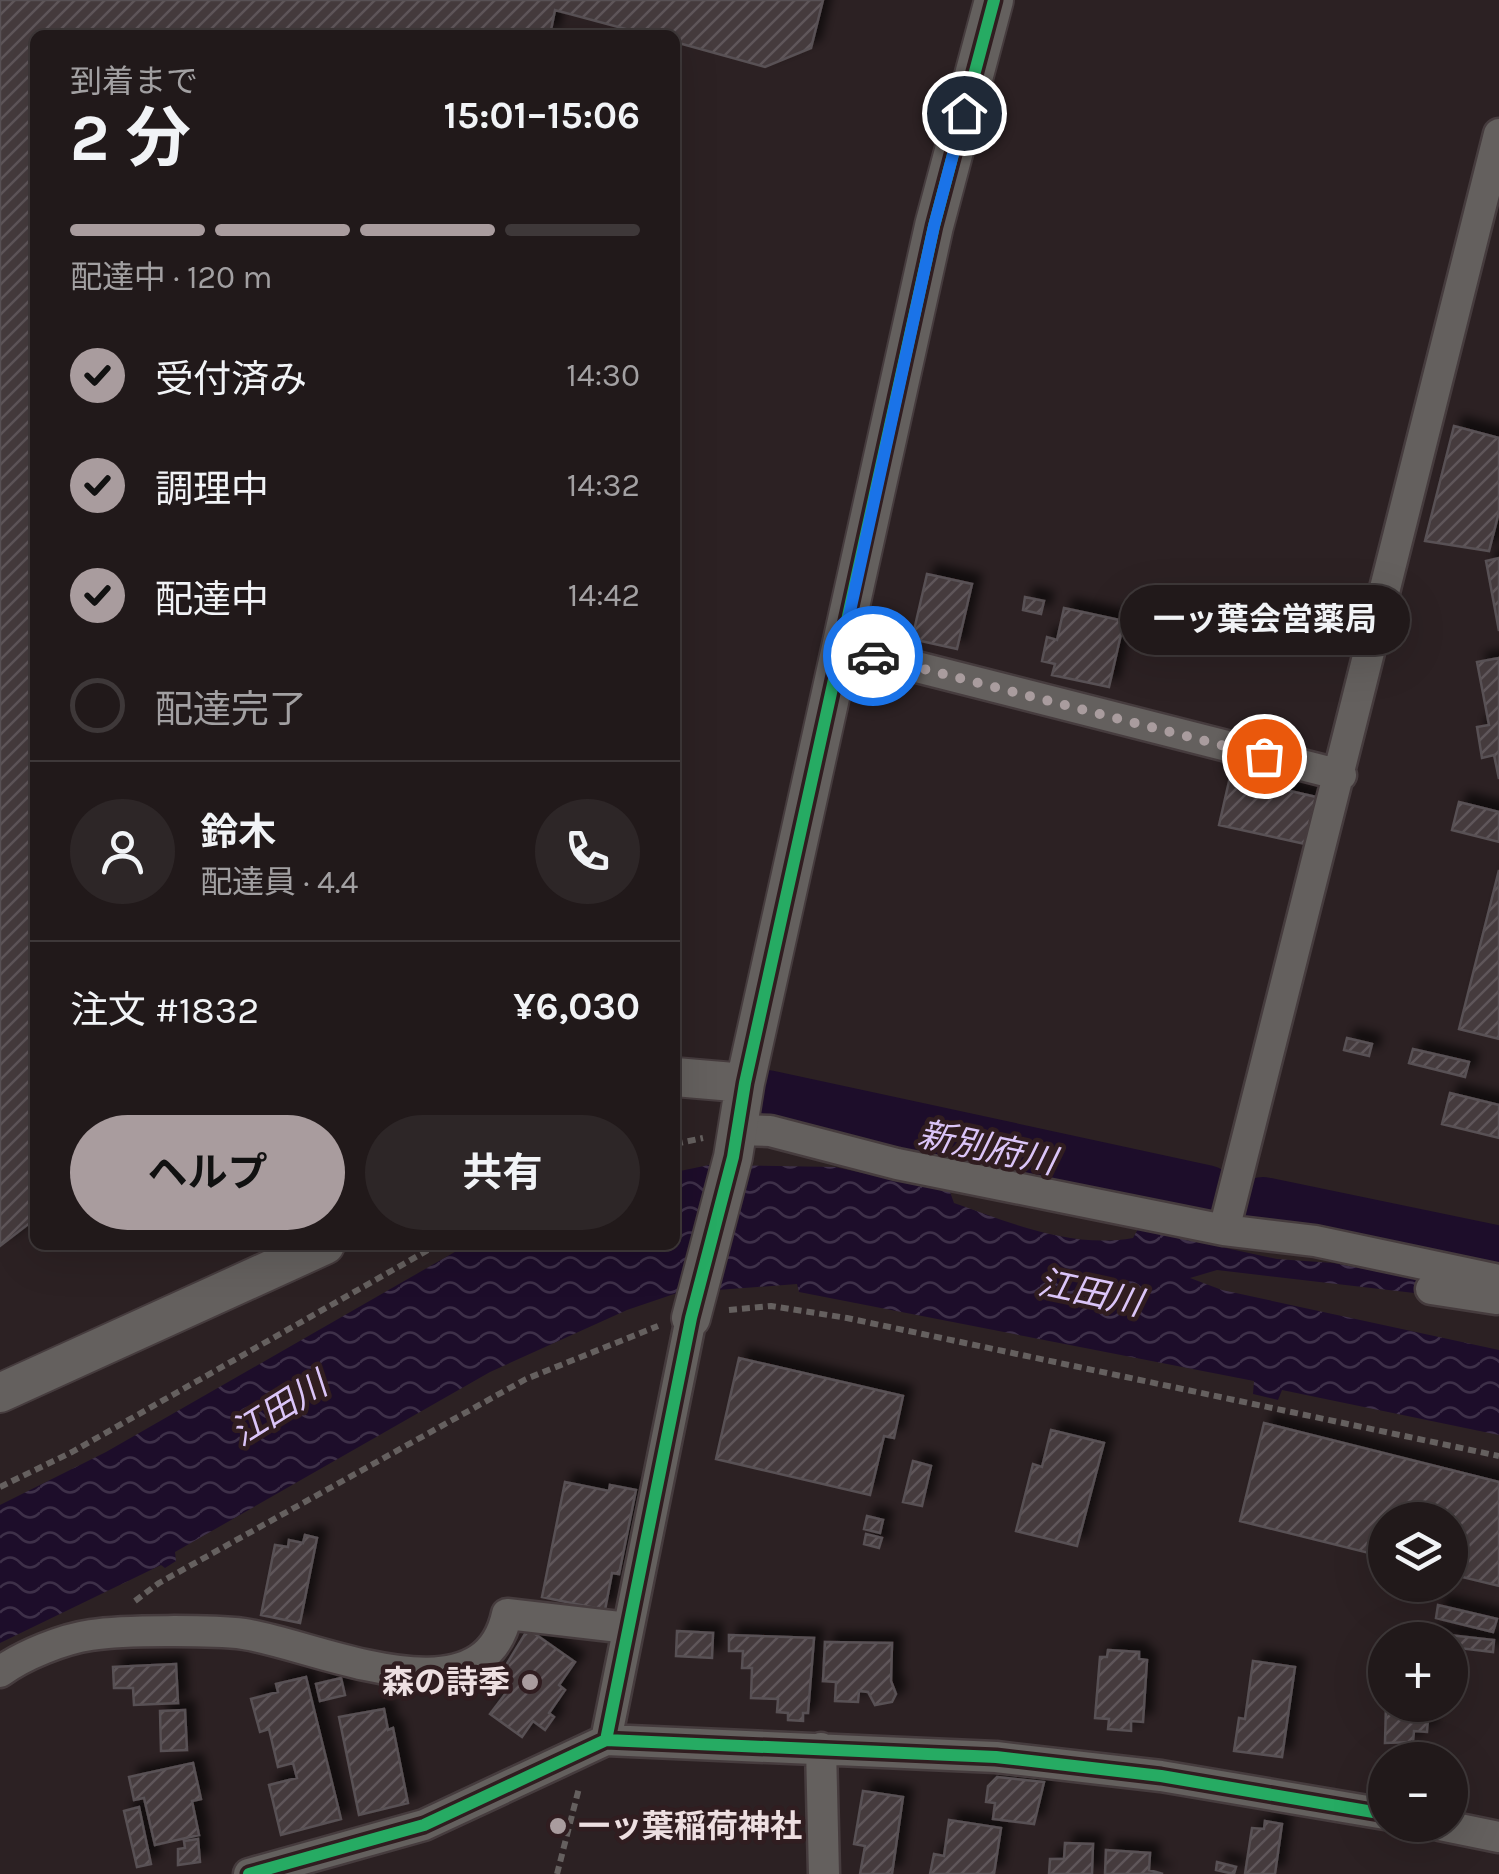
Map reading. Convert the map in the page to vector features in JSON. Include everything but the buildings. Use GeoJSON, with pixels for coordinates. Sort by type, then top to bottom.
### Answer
{"type":"FeatureCollection","features":[{"type":"Feature","properties":{"kind":"street"},"geometry":{"type":"LineString","coordinates":[[598,1744],[628,1628],[691,1318],[735,1144],[745,1083],[934,226],[994,0]]}},
{"type":"Feature","properties":{"kind":"street"},"geometry":{"type":"LineString","coordinates":[[1224,1230],[1499,134]]}},
{"type":"Feature","properties":{"kind":"street"},"geometry":{"type":"LineString","coordinates":[[842,648],[1340,775]]}},
{"type":"Feature","properties":{"kind":"street"},"geometry":{"type":"LineString","coordinates":[[680,1077],[745,1083]]}},
{"type":"Feature","properties":{"kind":"street"},"geometry":{"type":"LineString","coordinates":[[735,1144],[770,1131],[897,1164],[1224,1230],[1315,1241],[1499,1280]]}},
{"type":"Feature","properties":{"kind":"street"},"geometry":{"type":"LineString","coordinates":[[0,1393],[314,1250]]}},
{"type":"Feature","properties":{"kind":"street"},"geometry":{"type":"LineString","coordinates":[[1431,1288],[1499,1300]]}},
{"type":"Feature","properties":{"kind":"street"},"geometry":{"type":"LineString","coordinates":[[0,1672],[15,1661],[90,1635],[244,1634],[386,1672],[472,1665],[496,1644],[506,1614],[628,1628]]}},
{"type":"Feature","properties":{"kind":"street"},"geometry":{"type":"LineString","coordinates":[[248,1874],[424,1825],[598,1744],[820,1748],[996,1757],[1124,1772],[1368,1811]]}},
{"type":"Feature","properties":{"kind":"street"},"geometry":{"type":"LineString","coordinates":[[820,1748],[824,1874]]}},
{"type":"Feature","properties":{"kind":"street"},"geometry":{"type":"LineString","coordinates":[[1468,1831],[1499,1837]]}},
{"type":"Feature","properties":{"kind":"path"},"geometry":{"type":"LineString","coordinates":[[0,1488],[72,1452],[429,1250]]}},
{"type":"Feature","properties":{"kind":"path"},"geometry":{"type":"LineString","coordinates":[[90,1635],[159,1583],[526,1379],[598,1347],[691,1318],[771,1306],[1499,1456]]}},
{"type":"Feature","properties":{"kind":"path"},"geometry":{"type":"LineString","coordinates":[[556,1874],[598,1744]]}},
{"type":"Feature","properties":{"kind":"water","name":"江田川"},"geometry":{"type":"Polygon","coordinates":[[[709,1165],[835,1167],[950,1192],[954,1203],[1065,1237],[1133,1238],[1138,1229],[1277,1259],[1333,1263],[1423,1280],[1423,1294],[1217,1270],[1190,1278],[1222,1290],[1499,1350],[1499,1435],[1282,1390],[1278,1400],[1253,1394],[1254,1381],[799,1292],[797,1284],[677,1293],[627,1310],[490,1372],[175,1552],[176,1561],[165,1568],[161,1565],[0,1643],[0,1505],[106,1452],[458,1250],[680,1250],[680,1171],[709,1165]]]}},
{"type":"Feature","properties":{"kind":"waterway","name":"新別府川"},"geometry":{"type":"LineString","coordinates":[[767,1100],[1206,1195]]}},
{"type":"Feature","properties":{"kind":"waterway","name":"新別府川"},"geometry":{"type":"LineString","coordinates":[[1263,1207],[1499,1256]]}},
{"type":"Feature","properties":{"kind":"cycle path"},"geometry":{"type":"LineString","coordinates":[[606,1740],[691,1318],[733,1157],[745,1083],[934,226],[994,0]]}},
{"type":"Feature","properties":{"kind":"cycle path"},"geometry":{"type":"LineString","coordinates":[[249,1874],[424,1825],[606,1740],[996,1757],[1161,1776],[1368,1811]]}},
{"type":"Feature","properties":{"kind":"way so far"},"geometry":{"type":"LineString","coordinates":[[873,656],[1264,756]]}},
{"type":"Feature","properties":{"kind":"place","name":"一ッ葉会営薬局"},"geometry":{"type":"Point","coordinates":[1264,756]}},
{"type":"Feature","properties":{"kind":"place","name":"森の詩季"},"geometry":{"type":"Point","coordinates":[530,1682]}},
{"type":"Feature","properties":{"kind":"place","name":"一ッ葉稲荷神社"},"geometry":{"type":"Point","coordinates":[558,1826]}},
{"type":"Feature","properties":{"kind":"route"},"geometry":{"type":"LineString","coordinates":[[873,656],[842,648],[934,226],[964,113]]}}]}
